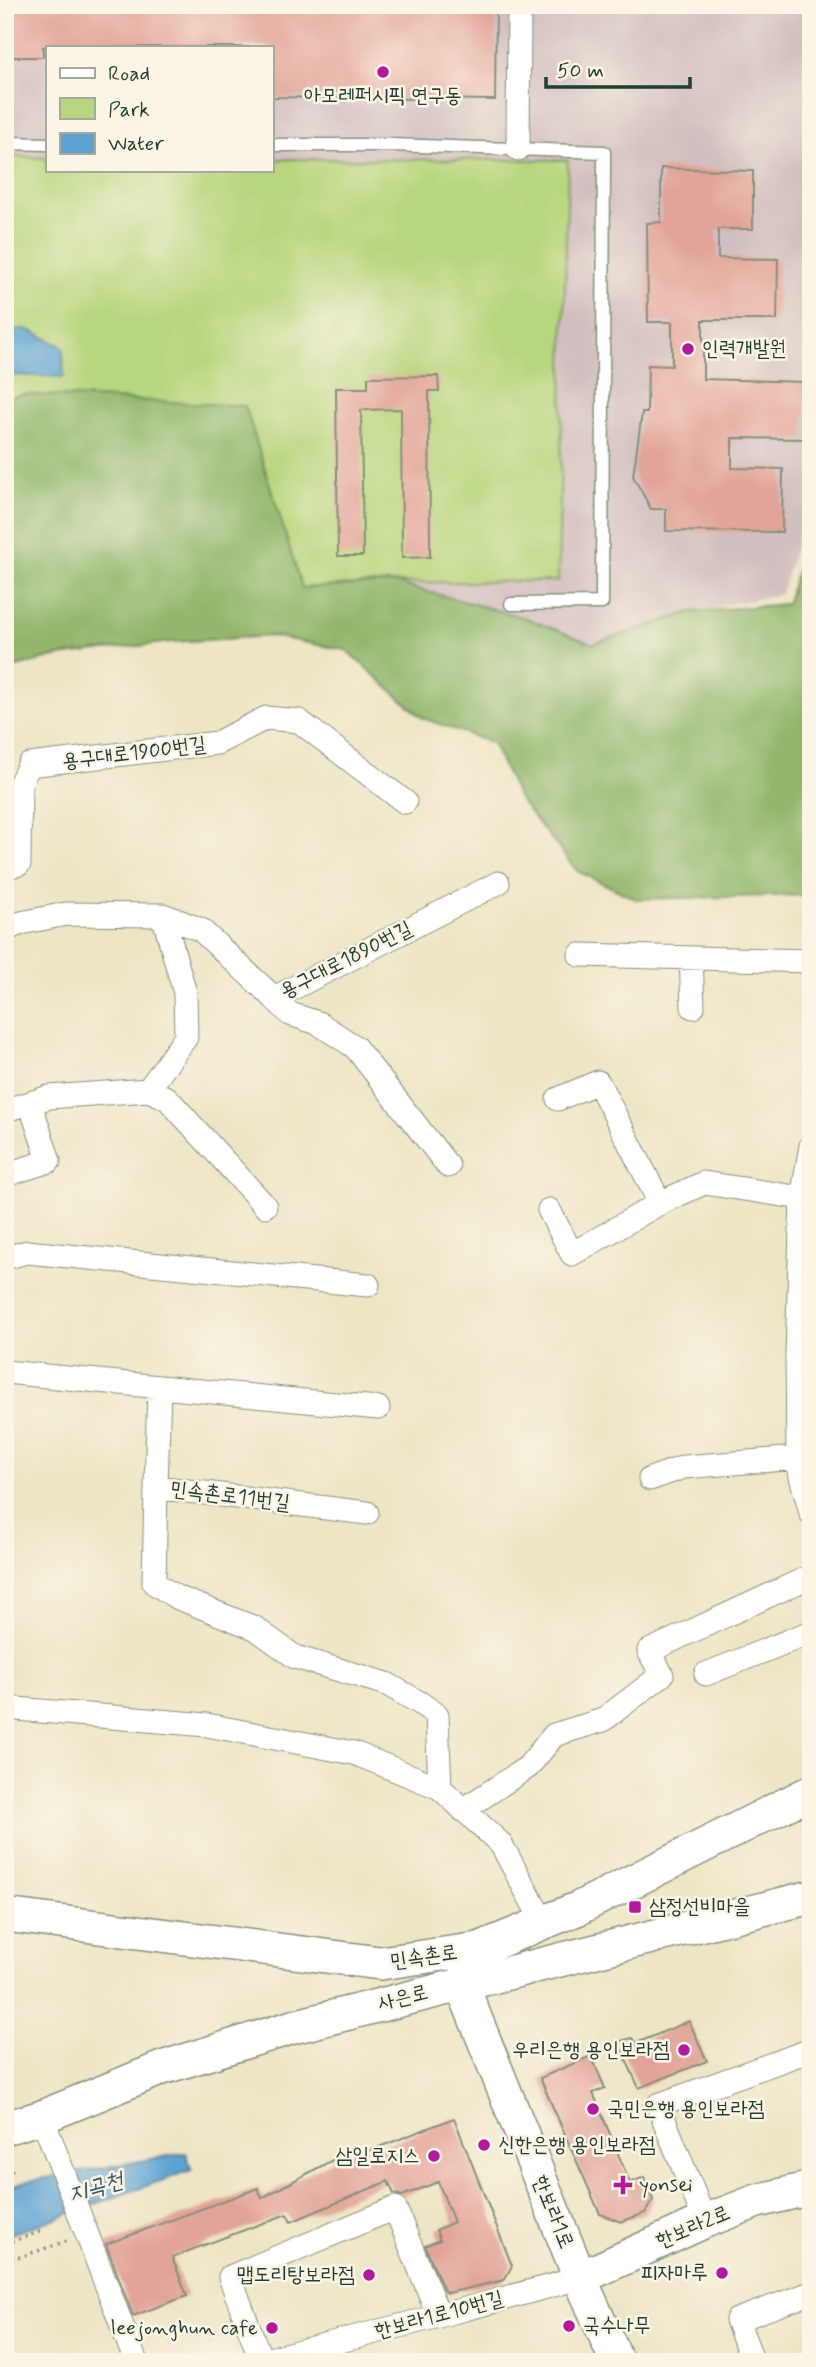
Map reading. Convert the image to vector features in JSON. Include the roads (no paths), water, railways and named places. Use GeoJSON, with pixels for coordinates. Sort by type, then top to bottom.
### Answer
{"type":"FeatureCollection","features":[{"type":"Feature","properties":{"kind":"street"},"geometry":{"type":"LineString","coordinates":[[518,149],[519,5]]}},
{"type":"Feature","properties":{"kind":"street","name":"용구대로1900번길"},"geometry":{"type":"LineString","coordinates":[[5,867],[19,864],[20,784],[29,765],[217,743],[266,718],[299,721],[405,802]]}},
{"type":"Feature","properties":{"kind":"street","name":"용구대로1890번길"},"geometry":{"type":"LineString","coordinates":[[5,930],[21,923],[66,914],[163,915],[201,930],[274,998],[498,883]]}},
{"type":"Feature","properties":{"kind":"street"},"geometry":{"type":"LineString","coordinates":[[148,1090],[186,1037],[185,993],[163,915]]}},
{"type":"Feature","properties":{"kind":"street"},"geometry":{"type":"LineString","coordinates":[[580,955],[811,961]]}},
{"type":"Feature","properties":{"kind":"street"},"geometry":{"type":"LineString","coordinates":[[691,958],[693,1007]]}},
{"type":"Feature","properties":{"kind":"street"},"geometry":{"type":"LineString","coordinates":[[274,998],[290,1014],[318,1023],[355,1047],[447,1166]]}},
{"type":"Feature","properties":{"kind":"street"},"geometry":{"type":"LineString","coordinates":[[558,1099],[597,1082],[660,1203]]}},
{"type":"Feature","properties":{"kind":"street"},"geometry":{"type":"LineString","coordinates":[[5,1110],[49,1097],[148,1090],[167,1098],[265,1206]]}},
{"type":"Feature","properties":{"kind":"street"},"geometry":{"type":"LineString","coordinates":[[5,1175],[49,1161],[30,1103]]}},
{"type":"Feature","properties":{"kind":"street"},"geometry":{"type":"LineString","coordinates":[[811,1146],[802,1198],[797,1355],[798,1458],[811,1513]]}},
{"type":"Feature","properties":{"kind":"street"},"geometry":{"type":"LineString","coordinates":[[548,1210],[572,1254],[660,1203],[704,1183],[802,1198]]}},
{"type":"Feature","properties":{"kind":"street"},"geometry":{"type":"LineString","coordinates":[[5,1258],[27,1252],[368,1285]]}},
{"type":"Feature","properties":{"kind":"street"},"geometry":{"type":"LineString","coordinates":[[5,1372],[378,1408]]}},
{"type":"Feature","properties":{"kind":"street"},"geometry":{"type":"LineString","coordinates":[[156,1487],[159,1388]]}},
{"type":"Feature","properties":{"kind":"street"},"geometry":{"type":"LineString","coordinates":[[650,1479],[684,1467],[798,1458]]}},
{"type":"Feature","properties":{"kind":"street","name":"민속촌로11번길"},"geometry":{"type":"LineString","coordinates":[[367,1513],[156,1487],[154,1583],[176,1597],[255,1628],[295,1657],[387,1684],[421,1703],[437,1715],[440,1788]]}},
{"type":"Feature","properties":{"kind":"street"},"geometry":{"type":"LineString","coordinates":[[463,1810],[528,1767],[554,1735],[603,1720],[662,1675],[649,1651],[811,1576]]}},
{"type":"Feature","properties":{"kind":"street"},"geometry":{"type":"LineString","coordinates":[[706,1674],[811,1632]]}},
{"type":"Feature","properties":{"kind":"street"},"geometry":{"type":"LineString","coordinates":[[5,1708],[207,1725],[354,1753],[440,1788],[500,1844],[543,1922]]}},
{"type":"Feature","properties":{"kind":"street","name":"민속촌로"},"geometry":{"type":"LineString","coordinates":[[5,1915],[380,1963],[479,1949],[579,1908],[810,1794]]}},
{"type":"Feature","properties":{"kind":"street","name":"사은로"},"geometry":{"type":"LineString","coordinates":[[5,2128],[46,2128],[188,2059],[293,2026],[811,1897]]}},
{"type":"Feature","properties":{"kind":"street","name":"한보라1로"},"geometry":{"type":"LineString","coordinates":[[461,1983],[580,2278],[617,2362]]}},
{"type":"Feature","properties":{"kind":"street"},"geometry":{"type":"LineString","coordinates":[[705,2221],[658,2105],[811,2050]]}},
{"type":"Feature","properties":{"kind":"street"},"geometry":{"type":"LineString","coordinates":[[46,2128],[136,2362]]}},
{"type":"Feature","properties":{"kind":"street","name":"한보라2로"},"geometry":{"type":"LineString","coordinates":[[580,2278],[705,2221],[757,2201],[811,2189]]}},
{"type":"Feature","properties":{"kind":"street"},"geometry":{"type":"LineString","coordinates":[[259,2361],[230,2277],[395,2207],[439,2316]]}},
{"type":"Feature","properties":{"kind":"street","name":"한보라1로10번길"},"geometry":{"type":"LineString","coordinates":[[259,2361],[580,2278]]}},
{"type":"Feature","properties":{"kind":"street"},"geometry":{"type":"LineString","coordinates":[[753,2362],[737,2320],[811,2293]]}},
{"type":"Feature","properties":{"kind":"lane"},"geometry":{"type":"LineString","coordinates":[[5,143],[46,144]]}},
{"type":"Feature","properties":{"kind":"lane"},"geometry":{"type":"LineString","coordinates":[[273,145],[391,145],[604,152],[602,603],[511,604]]}},
{"type":"Feature","properties":{"kind":"water"},"geometry":{"type":"Polygon","coordinates":[[[27,329],[63,347],[64,377],[5,375],[5,331],[27,329]]]}},
{"type":"Feature","properties":{"kind":"water","name":"지곡천"},"geometry":{"type":"Polygon","coordinates":[[[186,2153],[192,2170],[5,2236],[5,2189],[29,2181],[186,2153]]]}},
{"type":"Feature","properties":{"kind":"place","name":"아모레퍼시픽 연구동"},"geometry":{"type":"Point","coordinates":[383,72]}},
{"type":"Feature","properties":{"kind":"place","name":"인력개발원"},"geometry":{"type":"Point","coordinates":[688,349]}},
{"type":"Feature","properties":{"kind":"place","name":"삼정선비마을"},"geometry":{"type":"Point","coordinates":[635,1907]}},
{"type":"Feature","properties":{"kind":"place","name":"우리은행 용인보라점"},"geometry":{"type":"Point","coordinates":[684,2050]}},
{"type":"Feature","properties":{"kind":"place","name":"국민은행 용인보라점"},"geometry":{"type":"Point","coordinates":[593,2109]}},
{"type":"Feature","properties":{"kind":"place","name":"신한은행 용인보라점"},"geometry":{"type":"Point","coordinates":[484,2145]}},
{"type":"Feature","properties":{"kind":"place","name":"삼일로지스"},"geometry":{"type":"Point","coordinates":[434,2156]}},
{"type":"Feature","properties":{"kind":"place","name":"yonsei"},"geometry":{"type":"Point","coordinates":[623,2185]}},
{"type":"Feature","properties":{"kind":"place","name":"피자마루"},"geometry":{"type":"Point","coordinates":[722,2273]}},
{"type":"Feature","properties":{"kind":"place","name":"맵도리탕보라점"},"geometry":{"type":"Point","coordinates":[369,2275]}},
{"type":"Feature","properties":{"kind":"place","name":"국수나무"},"geometry":{"type":"Point","coordinates":[569,2326]}},
{"type":"Feature","properties":{"kind":"place","name":"leejonghun cafe"},"geometry":{"type":"Point","coordinates":[272,2328]}}]}
